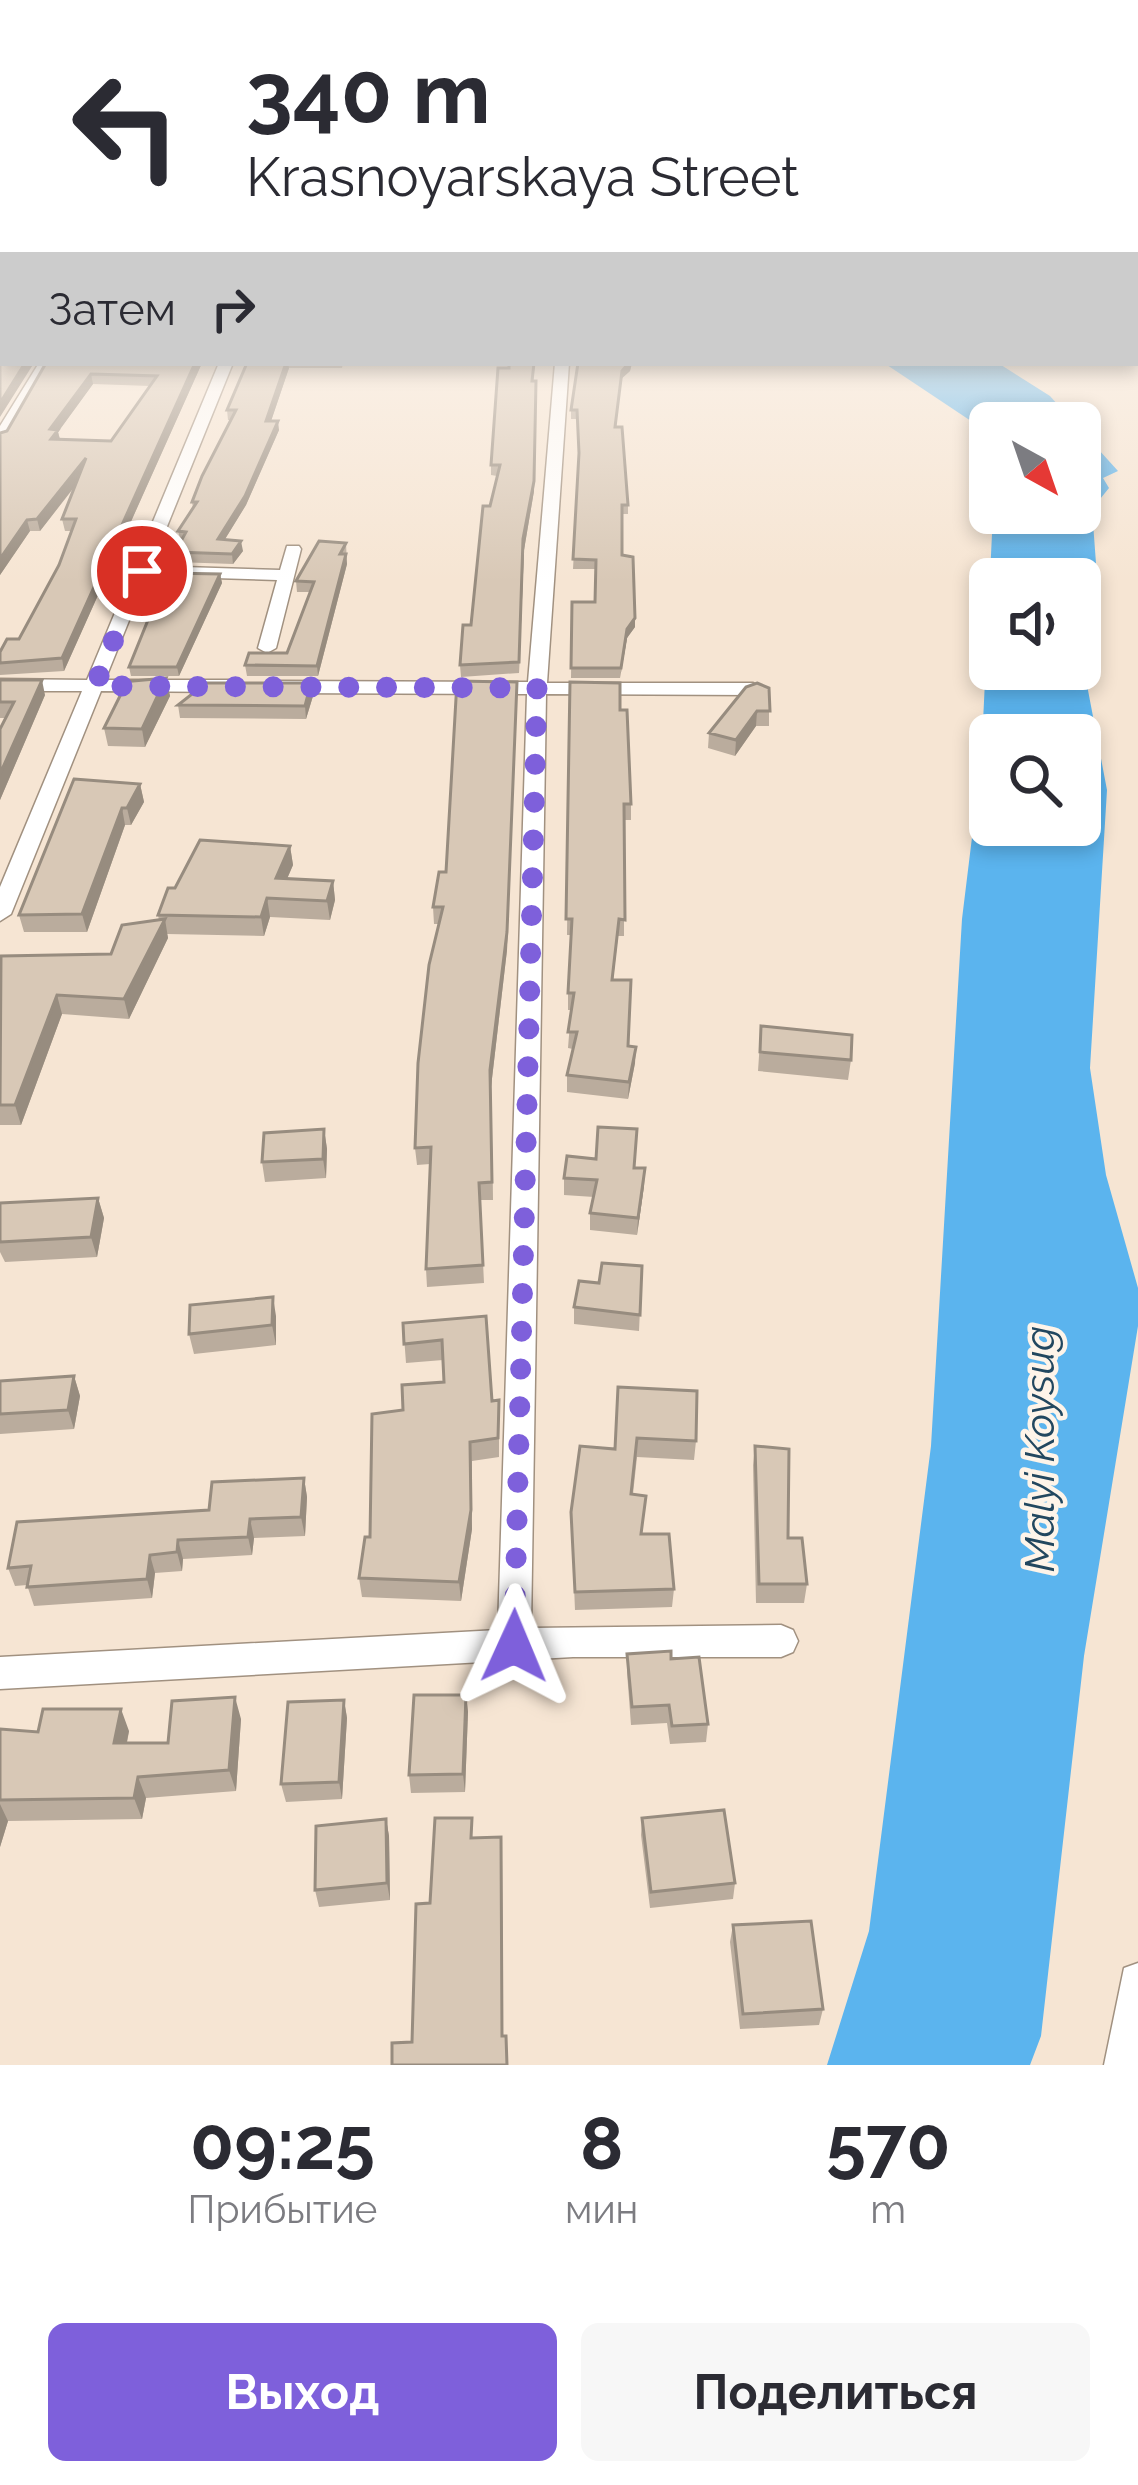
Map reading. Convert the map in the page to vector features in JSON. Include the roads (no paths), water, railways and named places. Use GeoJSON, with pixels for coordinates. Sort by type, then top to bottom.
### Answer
{"type":"FeatureCollection","features":[{"type":"Feature","properties":{"kind":"street"},"geometry":{"type":"LineString","coordinates":[[0,438],[30,389]]}},
{"type":"Feature","properties":{"kind":"street"},"geometry":{"type":"LineString","coordinates":[[0,914],[215,389]]}},
{"type":"Feature","properties":{"kind":"street"},"geometry":{"type":"LineString","coordinates":[[514,1646],[537,688],[560,389]]}},
{"type":"Feature","properties":{"kind":"street"},"geometry":{"type":"LineString","coordinates":[[267,648],[293,549]]}},
{"type":"Feature","properties":{"kind":"street"},"geometry":{"type":"LineString","coordinates":[[142,571],[287,575]]}},
{"type":"Feature","properties":{"kind":"street"},"geometry":{"type":"LineString","coordinates":[[0,685],[753,689]]}},
{"type":"Feature","properties":{"kind":"street"},"geometry":{"type":"LineString","coordinates":[[0,1673],[514,1646],[781,1641]]}},
{"type":"Feature","properties":{"kind":"street"},"geometry":{"type":"LineString","coordinates":[[1124,2065],[1138,1982]]}},
{"type":"Feature","properties":{"kind":"water"},"geometry":{"type":"Polygon","coordinates":[[[924,389],[1040,389],[1055,402],[969,402],[969,420],[924,389]]]}},
{"type":"Feature","properties":{"kind":"water"},"geometry":{"type":"Polygon","coordinates":[[[1101,452],[1118,471],[1103,478],[1109,488],[1101,498],[1101,452]]]}},
{"type":"Feature","properties":{"kind":"water"},"geometry":{"type":"Polygon","coordinates":[[[992,534],[1094,534],[1096,558],[991,558],[992,534]]]}},
{"type":"Feature","properties":{"kind":"water"},"geometry":{"type":"Polygon","coordinates":[[[985,690],[1088,690],[1093,714],[983,714],[985,690]]]}},
{"type":"Feature","properties":{"kind":"water","name":"Malyi Koysug"},"geometry":{"type":"Polygon","coordinates":[[[1101,758],[1107,790],[1090,1068],[1106,1175],[1138,1288],[1138,1326],[1084,1656],[1041,2036],[1030,2065],[827,2065],[869,1931],[931,1446],[962,919],[971,846],[1101,846],[1101,758]]]}}]}
